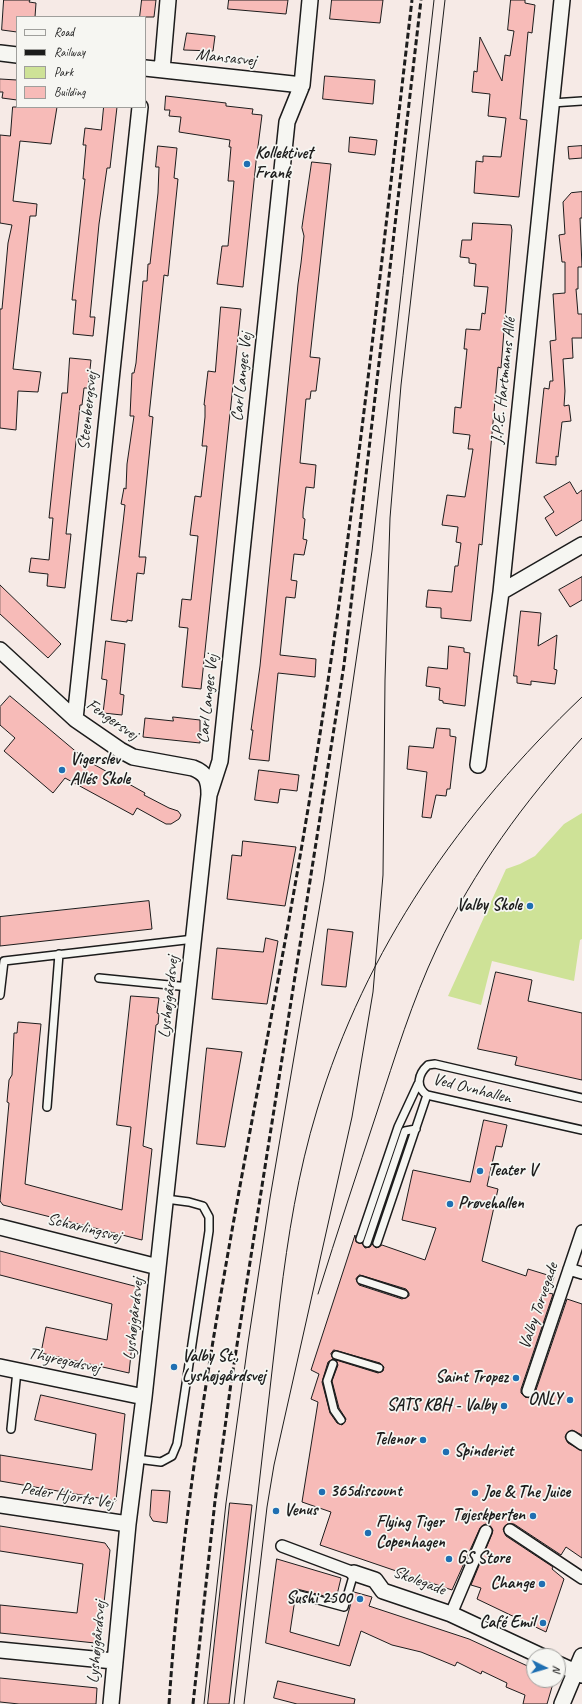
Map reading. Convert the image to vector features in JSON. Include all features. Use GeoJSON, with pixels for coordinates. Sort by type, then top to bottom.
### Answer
{"type":"FeatureCollection","features":[{"type":"Feature","properties":{"kind":"street"},"geometry":{"type":"LineString","coordinates":[[162,70],[168,0]]}},
{"type":"Feature","properties":{"kind":"street","name":"Carl Langes Vej"},"geometry":{"type":"LineString","coordinates":[[220,761],[287,122],[302,85],[310,0]]}},
{"type":"Feature","properties":{"kind":"street","name":"J.P.E. Hartmanns Allé"},"geometry":{"type":"LineString","coordinates":[[478,765],[502,592],[562,0]]}},
{"type":"Feature","properties":{"kind":"street"},"geometry":{"type":"LineString","coordinates":[[0,53],[16,55]]}},
{"type":"Feature","properties":{"kind":"street","name":"Mansasvej"},"geometry":{"type":"LineString","coordinates":[[146,68],[302,85]]}},
{"type":"Feature","properties":{"kind":"street","name":"Steenbergsvej"},"geometry":{"type":"LineString","coordinates":[[75,719],[140,108]]}},
{"type":"Feature","properties":{"kind":"street"},"geometry":{"type":"LineString","coordinates":[[502,592],[582,545]]}},
{"type":"Feature","properties":{"kind":"street","name":"Fengersvej"},"geometry":{"type":"LineString","coordinates":[[0,650],[75,719],[132,758],[193,768],[202,772],[209,781],[209,795]]}},
{"type":"Feature","properties":{"kind":"street","name":"Lyshøjgårdsvej"},"geometry":{"type":"LineString","coordinates":[[111,1704],[128,1524],[137,1459],[166,1199],[209,795],[220,761]]}},
{"type":"Feature","properties":{"kind":"street","name":"Scharlingsvej"},"geometry":{"type":"LineString","coordinates":[[0,1227],[158,1267]]}},
{"type":"Feature","properties":{"kind":"street","name":"Valby Torvegade"},"geometry":{"type":"LineString","coordinates":[[528,1391],[582,1231]]}},
{"type":"Feature","properties":{"kind":"street"},"geometry":{"type":"LineString","coordinates":[[569,1269],[582,1273]]}},
{"type":"Feature","properties":{"kind":"street","name":"Thyregodsvej"},"geometry":{"type":"LineString","coordinates":[[0,1367],[144,1397]]}},
{"type":"Feature","properties":{"kind":"street"},"geometry":{"type":"LineString","coordinates":[[572,1437],[582,1444]]}},
{"type":"Feature","properties":{"kind":"street","name":"Peder Hjorts Vej"},"geometry":{"type":"LineString","coordinates":[[0,1504],[128,1524]]}},
{"type":"Feature","properties":{"kind":"street"},"geometry":{"type":"LineString","coordinates":[[510,1530],[582,1578]]}},
{"type":"Feature","properties":{"kind":"street"},"geometry":{"type":"LineString","coordinates":[[451,1614],[486,1531]]}},
{"type":"Feature","properties":{"kind":"street","name":"Skolegade"},"geometry":{"type":"LineString","coordinates":[[282,1546],[375,1580],[383,1591],[451,1614],[526,1649]]}},
{"type":"Feature","properties":{"kind":"street"},"geometry":{"type":"LineString","coordinates":[[0,1650],[114,1661]]}},
{"type":"Feature","properties":{"kind":"street"},"geometry":{"type":"LineString","coordinates":[[562,1704],[578,1673],[582,1656]]}},
{"type":"Feature","properties":{"kind":"street"},"geometry":{"type":"LineString","coordinates":[[566,1668],[578,1673]]}},
{"type":"Feature","properties":{"kind":"lane"},"geometry":{"type":"LineString","coordinates":[[552,103],[582,101]]}},
{"type":"Feature","properties":{"kind":"lane","name":"Lyshøjgårdsvej"},"geometry":{"type":"LineString","coordinates":[[0,995],[4,961],[194,939]]}},
{"type":"Feature","properties":{"kind":"lane"},"geometry":{"type":"LineString","coordinates":[[47,1107],[59,954]]}},
{"type":"Feature","properties":{"kind":"lane"},"geometry":{"type":"LineString","coordinates":[[99,978],[189,987]]}},
{"type":"Feature","properties":{"kind":"lane","name":"Ved Ovnhallen"},"geometry":{"type":"LineString","coordinates":[[582,1098],[435,1064],[428,1065],[422,1071],[418,1084],[420,1091],[427,1096],[582,1130]]}},
{"type":"Feature","properties":{"kind":"lane"},"geometry":{"type":"LineString","coordinates":[[360,1239],[398,1127],[418,1084]]}},
{"type":"Feature","properties":{"kind":"lane"},"geometry":{"type":"LineString","coordinates":[[377,1243],[427,1096]]}},
{"type":"Feature","properties":{"kind":"lane"},"geometry":{"type":"LineString","coordinates":[[367,1243],[404,1131],[416,1129]]}},
{"type":"Feature","properties":{"kind":"lane"},"geometry":{"type":"LineString","coordinates":[[137,1459],[161,1462],[172,1456],[177,1444],[209,1231],[209,1217],[203,1206],[189,1202],[166,1199]]}},
{"type":"Feature","properties":{"kind":"lane"},"geometry":{"type":"LineString","coordinates":[[361,1280],[404,1294]]}},
{"type":"Feature","properties":{"kind":"lane"},"geometry":{"type":"LineString","coordinates":[[336,1355],[378,1368]]}},
{"type":"Feature","properties":{"kind":"lane"},"geometry":{"type":"LineString","coordinates":[[333,1364],[327,1381],[334,1410],[341,1420]]}},
{"type":"Feature","properties":{"kind":"lane"},"geometry":{"type":"LineString","coordinates":[[11,1429],[17,1371]]}},
{"type":"Feature","properties":{"kind":"lane"},"geometry":{"type":"LineString","coordinates":[[296,1594],[344,1607],[354,1573]]}},
{"type":"Feature","properties":{"kind":"green space"},"geometry":{"type":"Polygon","coordinates":[[[582,813],[582,939],[580,940],[574,981],[492,961],[481,1005],[448,996],[506,869],[535,856],[564,824],[582,813]]]}},
{"type":"Feature","properties":{"kind":"building"},"geometry":{"type":"Polygon","coordinates":[[[4,0],[30,0],[29,2],[36,3],[35,16],[16,16],[16,32],[2,30],[4,0]]]}},
{"type":"Feature","properties":{"kind":"building"},"geometry":{"type":"Polygon","coordinates":[[[142,0],[156,0],[154,17],[140,16],[142,0]]]}},
{"type":"Feature","properties":{"kind":"building"},"geometry":{"type":"Polygon","coordinates":[[[229,0],[288,0],[286,14],[228,9],[229,0]]]}},
{"type":"Feature","properties":{"kind":"building"},"geometry":{"type":"Polygon","coordinates":[[[332,0],[383,0],[380,23],[330,19],[332,0]]]}},
{"type":"Feature","properties":{"kind":"building"},"geometry":{"type":"Polygon","coordinates":[[[511,0],[525,0],[525,3],[535,5],[532,33],[528,32],[520,119],[527,120],[519,197],[474,193],[476,161],[483,162],[483,156],[501,157],[506,118],[488,116],[490,94],[472,92],[474,71],[477,72],[480,37],[502,81],[505,55],[510,56],[514,31],[508,30],[511,0]]]}},
{"type":"Feature","properties":{"kind":"building"},"geometry":{"type":"Polygon","coordinates":[[[187,33],[215,36],[213,51],[184,50],[187,33]]]}},
{"type":"Feature","properties":{"kind":"building"},"geometry":{"type":"Polygon","coordinates":[[[325,76],[375,80],[373,104],[323,99],[325,76]]]}},
{"type":"Feature","properties":{"kind":"building"},"geometry":{"type":"Polygon","coordinates":[[[0,79],[16,80],[16,100],[2,98],[3,92],[0,92],[0,79]]]}},
{"type":"Feature","properties":{"kind":"building"},"geometry":{"type":"Polygon","coordinates":[[[166,96],[226,103],[226,106],[253,109],[252,114],[262,115],[243,287],[217,284],[222,246],[228,246],[234,181],[228,181],[231,147],[229,147],[230,140],[179,132],[181,117],[169,116],[170,110],[165,110],[166,96]]]}},
{"type":"Feature","properties":{"kind":"building"},"geometry":{"type":"Polygon","coordinates":[[[13,107],[57,108],[51,144],[20,141],[13,201],[37,204],[36,216],[30,216],[13,369],[41,372],[38,392],[18,391],[16,430],[0,428],[0,309],[2,309],[8,243],[12,225],[0,223],[0,135],[10,136],[13,107]]]}},
{"type":"Feature","properties":{"kind":"building"},"geometry":{"type":"Polygon","coordinates":[[[104,108],[117,108],[110,168],[107,168],[99,224],[90,317],[95,317],[93,336],[73,334],[76,300],[72,300],[85,179],[83,179],[86,145],[83,145],[85,128],[101,130],[104,108]]]}},
{"type":"Feature","properties":{"kind":"building"},"geometry":{"type":"Polygon","coordinates":[[[350,137],[377,140],[375,155],[349,152],[350,137]]]}},
{"type":"Feature","properties":{"kind":"building"},"geometry":{"type":"Polygon","coordinates":[[[158,146],[177,148],[174,178],[178,179],[168,276],[164,275],[149,416],[153,417],[139,557],[146,557],[144,574],[137,573],[132,621],[127,620],[127,622],[111,620],[125,505],[121,504],[124,488],[126,489],[127,464],[134,416],[130,416],[132,373],[134,373],[136,363],[143,281],[147,281],[148,264],[150,264],[158,193],[159,167],[156,167],[158,146]]]}},
{"type":"Feature","properties":{"kind":"building"},"geometry":{"type":"Polygon","coordinates":[[[582,146],[582,158],[569,159],[568,147],[582,146]]]}},
{"type":"Feature","properties":{"kind":"building"},"geometry":{"type":"Polygon","coordinates":[[[312,162],[331,164],[310,357],[320,358],[316,391],[311,391],[310,399],[306,399],[300,463],[316,465],[314,488],[306,487],[303,512],[303,518],[305,519],[303,539],[307,540],[304,555],[294,554],[291,580],[297,581],[295,598],[286,597],[280,655],[316,659],[315,677],[278,673],[269,761],[249,759],[253,730],[251,730],[260,666],[304,236],[302,228],[312,162]]]}},
{"type":"Feature","properties":{"kind":"building"},"geometry":{"type":"Polygon","coordinates":[[[582,192],[582,218],[580,218],[582,267],[578,267],[578,289],[576,289],[578,314],[582,314],[582,338],[572,338],[573,358],[563,359],[565,391],[564,406],[569,405],[571,421],[562,422],[558,457],[556,456],[556,465],[536,463],[544,388],[549,389],[550,381],[553,381],[550,341],[556,340],[553,294],[565,293],[565,262],[562,262],[559,235],[565,234],[563,202],[571,193],[582,192]]]}},
{"type":"Feature","properties":{"kind":"building"},"geometry":{"type":"Polygon","coordinates":[[[473,223],[511,225],[512,230],[501,368],[498,367],[482,545],[479,544],[471,621],[441,618],[441,608],[426,607],[428,590],[452,592],[455,566],[458,566],[461,543],[456,542],[458,527],[442,525],[447,495],[465,497],[473,449],[468,449],[470,435],[453,433],[455,407],[461,408],[467,349],[464,349],[466,329],[480,330],[482,313],[485,314],[488,287],[474,286],[476,264],[469,263],[469,258],[460,257],[462,240],[471,240],[473,223]]]}},
{"type":"Feature","properties":{"kind":"building"},"geometry":{"type":"Polygon","coordinates":[[[221,307],[241,309],[201,689],[182,687],[188,628],[179,627],[182,599],[191,600],[198,536],[190,535],[195,496],[201,497],[207,446],[202,446],[205,417],[204,405],[208,371],[215,372],[221,307]]]}},
{"type":"Feature","properties":{"kind":"building"},"geometry":{"type":"Polygon","coordinates":[[[70,358],[91,360],[88,388],[84,388],[82,405],[80,405],[66,534],[71,534],[65,588],[47,586],[48,574],[29,572],[31,558],[49,560],[53,518],[49,518],[62,393],[67,393],[70,358]]]}},
{"type":"Feature","properties":{"kind":"building"},"geometry":{"type":"Polygon","coordinates":[[[570,482],[577,494],[582,490],[582,520],[556,536],[545,518],[554,512],[544,497],[570,482]]]}},
{"type":"Feature","properties":{"kind":"building"},"geometry":{"type":"Polygon","coordinates":[[[582,577],[582,600],[570,607],[559,590],[582,577]]]}},
{"type":"Feature","properties":{"kind":"building"},"geometry":{"type":"Polygon","coordinates":[[[0,585],[61,644],[48,658],[0,614],[0,585]]]}},
{"type":"Feature","properties":{"kind":"building"},"geometry":{"type":"Polygon","coordinates":[[[521,611],[541,613],[538,646],[557,635],[554,669],[557,670],[555,684],[531,681],[531,685],[517,683],[517,676],[514,676],[521,611]]]}},
{"type":"Feature","properties":{"kind":"building"},"geometry":{"type":"Polygon","coordinates":[[[106,641],[125,644],[120,694],[124,695],[122,715],[103,713],[107,680],[102,679],[106,641]]]}},
{"type":"Feature","properties":{"kind":"building"},"geometry":{"type":"Polygon","coordinates":[[[449,646],[464,648],[464,652],[470,653],[465,706],[443,703],[443,701],[439,700],[440,688],[426,686],[428,667],[447,669],[449,646]]]}},
{"type":"Feature","properties":{"kind":"building"},"geometry":{"type":"Polygon","coordinates":[[[10,696],[86,760],[145,793],[144,795],[178,811],[181,815],[179,819],[171,824],[166,824],[137,808],[133,815],[65,778],[53,793],[4,751],[15,738],[0,725],[0,707],[10,696]]]}},
{"type":"Feature","properties":{"kind":"building"},"geometry":{"type":"Polygon","coordinates":[[[173,717],[200,720],[200,743],[143,737],[145,718],[173,721],[173,717]]]}},
{"type":"Feature","properties":{"kind":"building"},"geometry":{"type":"Polygon","coordinates":[[[437,728],[450,729],[450,736],[456,737],[450,789],[447,789],[446,796],[436,795],[431,818],[422,817],[427,772],[407,769],[409,746],[433,748],[437,728]]]}},
{"type":"Feature","properties":{"kind":"building"},"geometry":{"type":"Polygon","coordinates":[[[259,770],[299,775],[297,791],[280,789],[278,803],[255,800],[259,770]]]}},
{"type":"Feature","properties":{"kind":"building"},"geometry":{"type":"Polygon","coordinates":[[[243,841],[296,847],[285,906],[227,899],[232,855],[241,856],[243,841]]]}},
{"type":"Feature","properties":{"kind":"building"},"geometry":{"type":"Polygon","coordinates":[[[149,901],[152,929],[0,946],[0,917],[149,901]]]}},
{"type":"Feature","properties":{"kind":"building"},"geometry":{"type":"Polygon","coordinates":[[[328,929],[353,932],[346,987],[322,985],[328,929]]]}},
{"type":"Feature","properties":{"kind":"building"},"geometry":{"type":"Polygon","coordinates":[[[266,938],[278,941],[267,1004],[212,999],[217,948],[263,952],[266,938]]]}},
{"type":"Feature","properties":{"kind":"building"},"geometry":{"type":"Polygon","coordinates":[[[496,972],[532,980],[528,1001],[582,1013],[582,1080],[515,1065],[517,1057],[478,1049],[496,972]]]}},
{"type":"Feature","properties":{"kind":"building"},"geometry":{"type":"Polygon","coordinates":[[[131,996],[159,998],[157,1013],[159,1014],[158,1024],[156,1025],[143,1146],[152,1149],[142,1240],[3,1205],[0,1201],[9,1103],[7,1102],[9,1080],[12,1075],[14,1033],[17,1033],[18,1022],[41,1024],[25,1184],[122,1210],[131,1127],[117,1125],[131,996]]]}},
{"type":"Feature","properties":{"kind":"building"},"geometry":{"type":"Polygon","coordinates":[[[207,1048],[242,1052],[225,1147],[197,1144],[207,1048]]]}},
{"type":"Feature","properties":{"kind":"building","name":"Spinderiet"},"geometry":{"type":"Polygon","coordinates":[[[484,1120],[507,1125],[502,1147],[496,1146],[487,1186],[498,1189],[482,1261],[526,1276],[528,1269],[554,1277],[549,1293],[553,1294],[521,1389],[521,1393],[525,1397],[530,1398],[535,1393],[567,1299],[582,1304],[582,1435],[572,1430],[567,1433],[565,1437],[568,1443],[582,1451],[582,1558],[566,1547],[561,1555],[514,1524],[507,1524],[503,1529],[506,1536],[553,1567],[552,1569],[564,1579],[546,1632],[477,1599],[481,1588],[471,1585],[492,1534],[493,1530],[489,1525],[485,1524],[480,1528],[452,1590],[320,1545],[331,1512],[302,1502],[318,1402],[311,1399],[319,1374],[311,1370],[355,1235],[356,1242],[362,1243],[365,1248],[370,1247],[372,1244],[376,1248],[382,1245],[425,1260],[436,1228],[402,1220],[413,1170],[470,1182],[484,1120]],[[360,1275],[356,1279],[359,1285],[402,1299],[409,1296],[406,1289],[360,1275]],[[334,1350],[331,1354],[333,1359],[328,1362],[322,1382],[330,1413],[337,1423],[342,1425],[346,1419],[339,1408],[332,1381],[338,1365],[336,1360],[378,1373],[383,1371],[384,1367],[380,1363],[334,1350]]]}},
{"type":"Feature","properties":{"kind":"building"},"geometry":{"type":"Polygon","coordinates":[[[0,1251],[138,1287],[129,1373],[41,1353],[46,1327],[107,1340],[112,1304],[0,1275],[0,1251]]]}},
{"type":"Feature","properties":{"kind":"building"},"geometry":{"type":"Polygon","coordinates":[[[41,1395],[125,1414],[116,1501],[0,1481],[0,1455],[92,1470],[96,1434],[35,1420],[41,1395]]]}},
{"type":"Feature","properties":{"kind":"building"},"geometry":{"type":"Polygon","coordinates":[[[152,1490],[170,1491],[167,1523],[153,1521],[150,1516],[152,1490]]]}},
{"type":"Feature","properties":{"kind":"building"},"geometry":{"type":"Polygon","coordinates":[[[230,1503],[252,1505],[229,1704],[208,1704],[230,1503]]]}},
{"type":"Feature","properties":{"kind":"building"},"geometry":{"type":"Polygon","coordinates":[[[0,1526],[105,1543],[110,1550],[100,1638],[95,1643],[0,1633],[0,1605],[77,1613],[83,1564],[0,1551],[0,1526]]]}},
{"type":"Feature","properties":{"kind":"building"},"geometry":{"type":"Polygon","coordinates":[[[277,1559],[341,1578],[336,1599],[297,1589],[292,1591],[291,1596],[295,1599],[290,1632],[339,1646],[354,1592],[372,1597],[369,1606],[469,1639],[526,1665],[526,1688],[552,1688],[547,1704],[523,1704],[525,1695],[506,1687],[507,1683],[482,1671],[481,1674],[457,1662],[455,1666],[421,1652],[392,1645],[361,1631],[350,1666],[266,1643],[277,1559]]]}},
{"type":"Feature","properties":{"kind":"building"},"geometry":{"type":"Polygon","coordinates":[[[0,1678],[97,1688],[96,1704],[19,1704],[0,1702],[0,1678]]]}},
{"type":"Feature","properties":{"kind":"building"},"geometry":{"type":"Polygon","coordinates":[[[278,1681],[355,1699],[354,1704],[297,1704],[274,1698],[278,1681]]]}},
{"type":"Feature","properties":{"kind":"tram line"},"geometry":{"type":"LineString","coordinates":[[204,1704],[226,1503],[248,1343],[270,1198],[324,881],[372,551],[434,0]]}},
{"type":"Feature","properties":{"kind":"tram line"},"geometry":{"type":"LineString","coordinates":[[244,1704],[267,1507],[274,1465],[352,1117],[373,992],[383,875],[385,680],[390,518],[401,385],[445,0]]}},
{"type":"Feature","properties":{"kind":"tram line"},"geometry":{"type":"LineString","coordinates":[[234,1704],[286,1252],[299,1181],[310,1133],[337,1051],[362,994],[390,939],[422,886],[496,787],[538,741],[582,697]]}},
{"type":"Feature","properties":{"kind":"tram line"},"geometry":{"type":"LineString","coordinates":[[318,1294],[404,1029],[437,948],[451,919],[484,864],[520,812],[582,738]]}},
{"type":"Feature","properties":{"kind":"railway"},"geometry":{"type":"LineString","coordinates":[[169,1704],[179,1592],[192,1480],[209,1369],[227,1258],[307,815],[338,612],[352,510],[412,0]]}},
{"type":"Feature","properties":{"kind":"railway"},"geometry":{"type":"LineString","coordinates":[[193,1704],[215,1501],[231,1383],[344,665],[421,0]]}},
{"type":"Feature","properties":{"kind":"place","name":"Kollektivet Frank"},"geometry":{"type":"Point","coordinates":[247,164]}},
{"type":"Feature","properties":{"kind":"place","name":"Vigerslev Allés Skole"},"geometry":{"type":"Point","coordinates":[62,770]}},
{"type":"Feature","properties":{"kind":"place","name":"Valby Skole"},"geometry":{"type":"Point","coordinates":[530,906]}},
{"type":"Feature","properties":{"kind":"place","name":"Teater V"},"geometry":{"type":"Point","coordinates":[480,1171]}},
{"type":"Feature","properties":{"kind":"place","name":"Prøvehallen"},"geometry":{"type":"Point","coordinates":[450,1204]}},
{"type":"Feature","properties":{"kind":"place","name":"Valby St., Lyshøjgårdsvej"},"geometry":{"type":"Point","coordinates":[174,1367]}},
{"type":"Feature","properties":{"kind":"place","name":"Saint Tropez"},"geometry":{"type":"Point","coordinates":[516,1378]}},
{"type":"Feature","properties":{"kind":"place","name":"ONLY"},"geometry":{"type":"Point","coordinates":[570,1400]}},
{"type":"Feature","properties":{"kind":"place","name":"SATS KBH - Valby"},"geometry":{"type":"Point","coordinates":[504,1406]}},
{"type":"Feature","properties":{"kind":"place","name":"Telenor"},"geometry":{"type":"Point","coordinates":[423,1440]}},
{"type":"Feature","properties":{"kind":"place","name":"Spinderiet"},"geometry":{"type":"Point","coordinates":[446,1452]}},
{"type":"Feature","properties":{"kind":"place","name":"365discount"},"geometry":{"type":"Point","coordinates":[322,1492]}},
{"type":"Feature","properties":{"kind":"place","name":"Joe & The Juice"},"geometry":{"type":"Point","coordinates":[475,1493]}},
{"type":"Feature","properties":{"kind":"place","name":"Venus"},"geometry":{"type":"Point","coordinates":[276,1511]}},
{"type":"Feature","properties":{"kind":"place","name":"Tøjeskperten"},"geometry":{"type":"Point","coordinates":[533,1516]}},
{"type":"Feature","properties":{"kind":"place","name":"Flying Tiger Copenhagen"},"geometry":{"type":"Point","coordinates":[368,1533]}},
{"type":"Feature","properties":{"kind":"place","name":"GS Store"},"geometry":{"type":"Point","coordinates":[449,1559]}},
{"type":"Feature","properties":{"kind":"place","name":"Change"},"geometry":{"type":"Point","coordinates":[542,1584]}},
{"type":"Feature","properties":{"kind":"place","name":"Sushi 2500"},"geometry":{"type":"Point","coordinates":[360,1599]}},
{"type":"Feature","properties":{"kind":"place","name":"Café Emil"},"geometry":{"type":"Point","coordinates":[543,1623]}}]}
